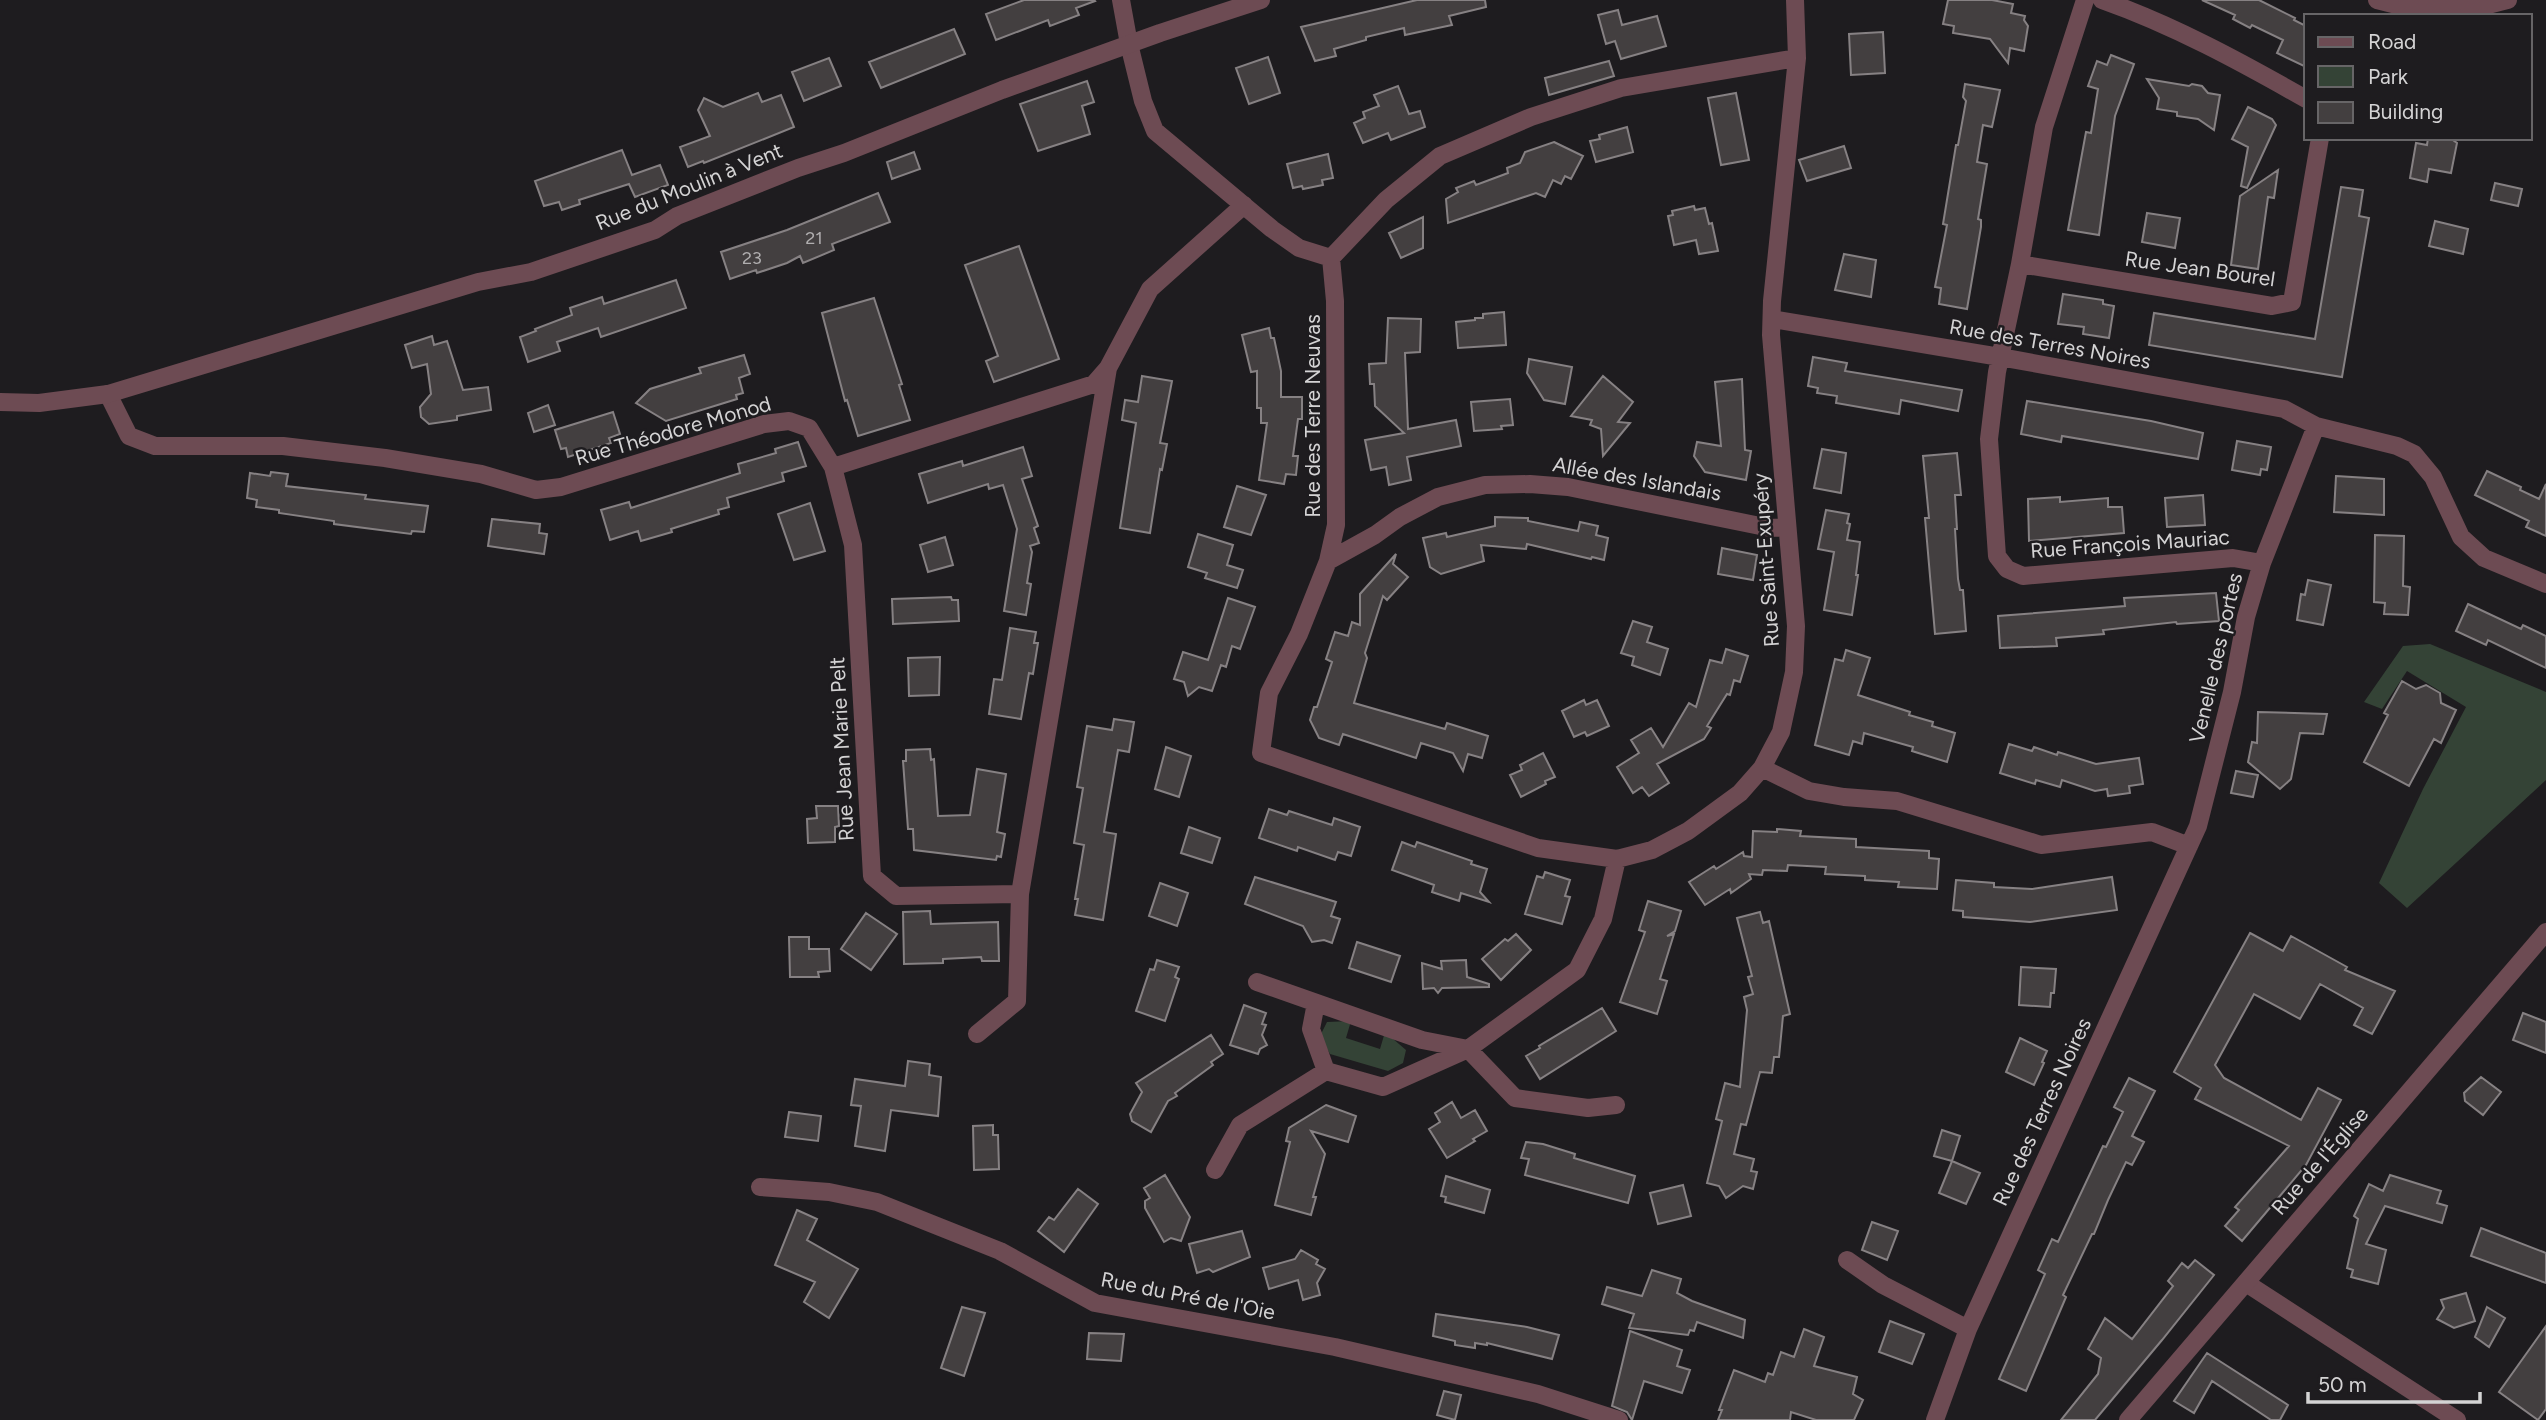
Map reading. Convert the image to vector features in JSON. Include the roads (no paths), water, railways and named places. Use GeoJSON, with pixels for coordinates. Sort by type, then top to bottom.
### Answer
{"type":"FeatureCollection","features":[{"type":"Feature","properties":{"kind":"street"},"geometry":{"type":"LineString","coordinates":[[1121,0],[1143,101],[1155,131],[1299,248],[1331,258],[1386,200],[1440,156],[1463,146],[1531,117],[1621,89],[1797,58]]}},
{"type":"Feature","properties":{"kind":"street","name":"Rue du Moulin à Vent"},"geometry":{"type":"LineString","coordinates":[[0,402],[39,403],[108,394],[478,282],[531,272],[655,230],[677,216],[786,172],[844,153],[1002,90],[1261,0]]}},
{"type":"Feature","properties":{"kind":"street","name":"Rue Saint-Exupéry"},"geometry":{"type":"LineString","coordinates":[[1616,859],[1651,850],[1688,831],[1740,793],[1762,768],[1780,732],[1794,672],[1796,626],[1772,319],[1797,58],[1795,0]]}},
{"type":"Feature","properties":{"kind":"street"},"geometry":{"type":"LineString","coordinates":[[2000,357],[2020,264],[2043,127],[2085,0]]}},
{"type":"Feature","properties":{"kind":"street"},"geometry":{"type":"LineString","coordinates":[[2102,0],[2149,18],[2304,98]]}},
{"type":"Feature","properties":{"kind":"street"},"geometry":{"type":"LineString","coordinates":[[2377,0],[2396,6],[2455,9],[2508,0]]}},
{"type":"Feature","properties":{"kind":"street","name":"Rue Jean Bourel"},"geometry":{"type":"LineString","coordinates":[[2020,264],[2272,306],[2292,302],[2320,140]]}},
{"type":"Feature","properties":{"kind":"street"},"geometry":{"type":"LineString","coordinates":[[833,467],[1094,384],[1108,368],[1150,289],[1244,205]]}},
{"type":"Feature","properties":{"kind":"street","name":"Rue des Terre Neuvas"},"geometry":{"type":"LineString","coordinates":[[1331,258],[1335,301],[1336,525],[1328,561],[1299,634],[1269,693],[1261,753],[1538,848],[1616,859]]}},
{"type":"Feature","properties":{"kind":"street","name":"Rue des Terres Noires"},"geometry":{"type":"LineString","coordinates":[[1772,319],[2284,409],[2316,426],[2397,446],[2414,454],[2432,477],[2460,537],[2484,558],[2546,584]]}},
{"type":"Feature","properties":{"kind":"street","name":"Rue François Mauriac"},"geometry":{"type":"LineString","coordinates":[[2000,357],[1989,439],[1997,555],[2007,569],[2023,576],[2233,558],[2262,563]]}},
{"type":"Feature","properties":{"kind":"street"},"geometry":{"type":"LineString","coordinates":[[977,1034],[1017,1002],[1020,894],[1108,368]]}},
{"type":"Feature","properties":{"kind":"street","name":"Rue Théodore Monod"},"geometry":{"type":"LineString","coordinates":[[108,394],[129,436],[155,446],[296,448],[385,458],[481,474],[536,491],[561,487],[764,424],[789,421],[809,428],[833,467]]}},
{"type":"Feature","properties":{"kind":"street","name":"Venelle des portes"},"geometry":{"type":"LineString","coordinates":[[2198,826],[2232,692],[2246,617],[2262,563],[2316,426]]}},
{"type":"Feature","properties":{"kind":"street","name":"Rue Jean Marie Pelt"},"geometry":{"type":"LineString","coordinates":[[833,467],[853,545],[872,876],[896,896],[1020,894]]}},
{"type":"Feature","properties":{"kind":"street","name":"Allée des Islandais"},"geometry":{"type":"LineString","coordinates":[[1328,561],[1438,497],[1485,485],[1568,487],[1770,528],[1787,527]]}},
{"type":"Feature","properties":{"kind":"street"},"geometry":{"type":"LineString","coordinates":[[1762,768],[1809,791],[1897,801],[2041,845],[2152,832],[2189,846]]}},
{"type":"Feature","properties":{"kind":"street","name":"Rue des Terres Noires"},"geometry":{"type":"LineString","coordinates":[[1935,1420],[1968,1329],[2198,826]]}},
{"type":"Feature","properties":{"kind":"street"},"geometry":{"type":"LineString","coordinates":[[1214,1170],[1240,1125],[1326,1071],[1383,1087],[1468,1049],[1577,970],[1603,919],[1616,859]]}},
{"type":"Feature","properties":{"kind":"street","name":"Rue de l'Église"},"geometry":{"type":"LineString","coordinates":[[2128,1420],[2546,932]]}},
{"type":"Feature","properties":{"kind":"street"},"geometry":{"type":"LineString","coordinates":[[1257,982],[1422,1040],[1468,1049],[1515,1097],[1588,1108],[1616,1105]]}},
{"type":"Feature","properties":{"kind":"street"},"geometry":{"type":"LineString","coordinates":[[1316,1003],[1311,1029],[1326,1071]]}},
{"type":"Feature","properties":{"kind":"street","name":"Rue du Pré de l'Oie"},"geometry":{"type":"LineString","coordinates":[[760,1187],[829,1192],[877,1202],[1000,1251],[1095,1303],[1335,1347],[1538,1394],[1619,1420]]}},
{"type":"Feature","properties":{"kind":"street"},"geometry":{"type":"LineString","coordinates":[[1847,1260],[1883,1285],[1968,1329]]}},
{"type":"Feature","properties":{"kind":"street"},"geometry":{"type":"LineString","coordinates":[[2246,1283],[2457,1420]]}}]}
